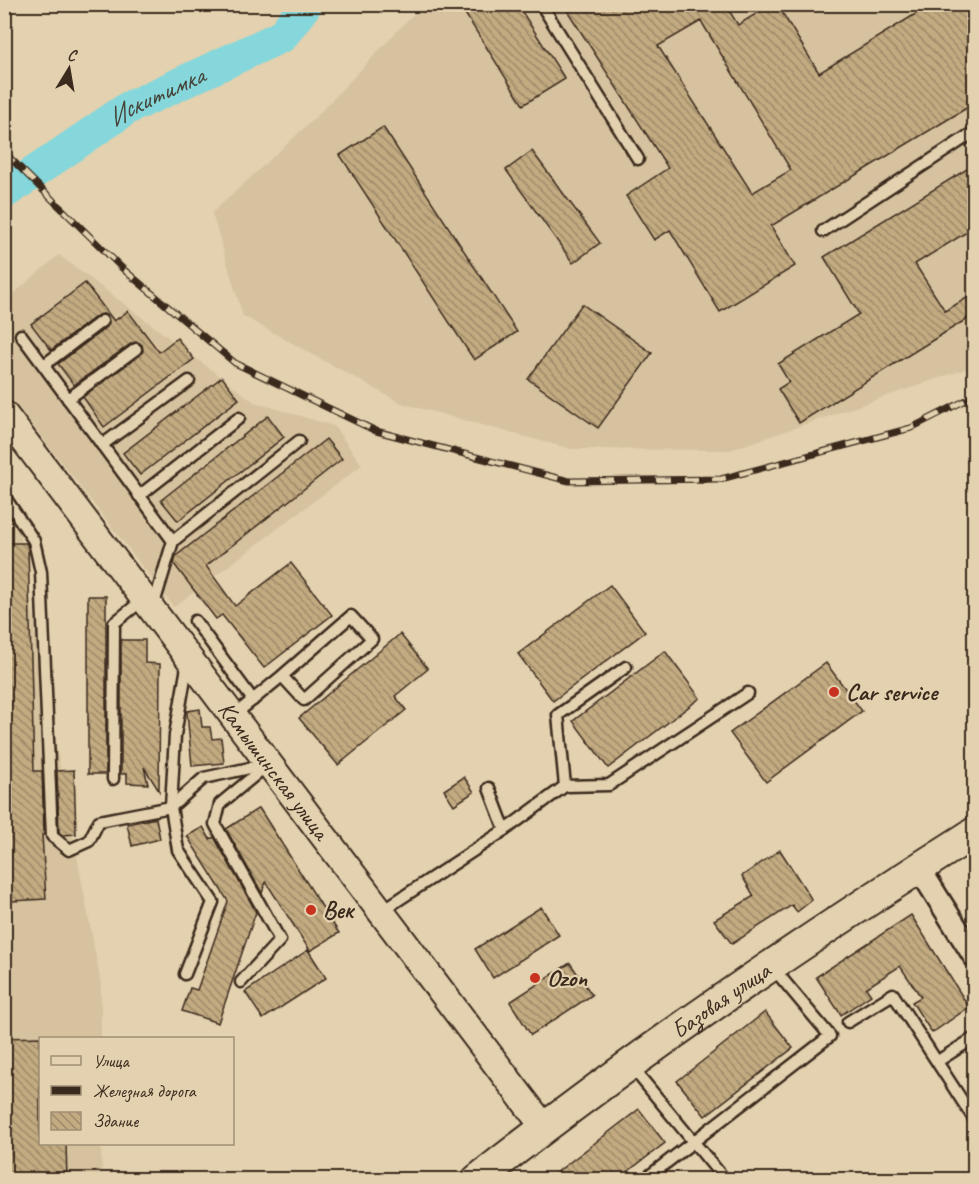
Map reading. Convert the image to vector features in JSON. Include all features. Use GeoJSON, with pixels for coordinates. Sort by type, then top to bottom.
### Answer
{"type":"FeatureCollection","features":[{"type":"Feature","properties":{"kind":"main road","name":"Базовая улица"},"geometry":{"type":"LineString","coordinates":[[477,1179],[544,1126],[771,965],[975,833]]}},
{"type":"Feature","properties":{"kind":"street","name":"Камышинская улица"},"geometry":{"type":"LineString","coordinates":[[5,417],[544,1126]]}},
{"type":"Feature","properties":{"kind":"street"},"geometry":{"type":"LineString","coordinates":[[920,868],[974,953]]}},
{"type":"Feature","properties":{"kind":"lane"},"geometry":{"type":"LineString","coordinates":[[541,4],[638,159]]}},
{"type":"Feature","properties":{"kind":"lane"},"geometry":{"type":"LineString","coordinates":[[823,231],[975,132]]}},
{"type":"Feature","properties":{"kind":"lane"},"geometry":{"type":"LineString","coordinates":[[44,365],[102,321]]}},
{"type":"Feature","properties":{"kind":"lane"},"geometry":{"type":"LineString","coordinates":[[21,335],[172,541]]}},
{"type":"Feature","properties":{"kind":"lane"},"geometry":{"type":"LineString","coordinates":[[68,399],[136,349]]}},
{"type":"Feature","properties":{"kind":"lane"},"geometry":{"type":"LineString","coordinates":[[102,446],[189,381]]}},
{"type":"Feature","properties":{"kind":"lane"},"geometry":{"type":"LineString","coordinates":[[140,495],[239,418]]}},
{"type":"Feature","properties":{"kind":"lane"},"geometry":{"type":"LineString","coordinates":[[113,779],[114,623],[148,604],[172,541],[299,441]]}},
{"type":"Feature","properties":{"kind":"lane"},"geometry":{"type":"LineString","coordinates":[[4,496],[34,542],[40,572],[51,836],[69,850],[89,841],[99,821],[171,807],[204,778],[268,764]]}},
{"type":"Feature","properties":{"kind":"lane"},"geometry":{"type":"LineString","coordinates":[[232,716],[351,616],[372,639],[304,700],[282,676]]}},
{"type":"Feature","properties":{"kind":"lane"},"geometry":{"type":"LineString","coordinates":[[195,621],[252,700]]}},
{"type":"Feature","properties":{"kind":"lane"},"geometry":{"type":"LineString","coordinates":[[185,974],[213,902],[178,850],[171,807],[175,735],[188,657]]}},
{"type":"Feature","properties":{"kind":"lane"},"geometry":{"type":"LineString","coordinates":[[565,786],[558,715],[626,667]]}},
{"type":"Feature","properties":{"kind":"lane"},"geometry":{"type":"LineString","coordinates":[[380,912],[505,830],[565,786],[609,784],[748,693]]}},
{"type":"Feature","properties":{"kind":"lane"},"geometry":{"type":"LineString","coordinates":[[241,982],[280,940],[215,824],[219,804],[268,764]]}},
{"type":"Feature","properties":{"kind":"lane"},"geometry":{"type":"LineString","coordinates":[[489,788],[505,830]]}},
{"type":"Feature","properties":{"kind":"lane"},"geometry":{"type":"LineString","coordinates":[[644,1179],[830,1036],[771,965]]}},
{"type":"Feature","properties":{"kind":"lane"},"geometry":{"type":"LineString","coordinates":[[848,1022],[893,994],[975,1119]]}},
{"type":"Feature","properties":{"kind":"lane"},"geometry":{"type":"LineString","coordinates":[[938,1061],[975,1038]]}},
{"type":"Feature","properties":{"kind":"lane"},"geometry":{"type":"LineString","coordinates":[[630,1064],[725,1179]]}},
{"type":"Feature","properties":{"kind":"shaded area"},"geometry":{"type":"Polygon","coordinates":[[[422,5],[974,5],[974,366],[730,450],[571,449],[401,403],[243,316],[212,213],[313,120],[422,5]]]}},
{"type":"Feature","properties":{"kind":"shaded area"},"geometry":{"type":"Polygon","coordinates":[[[59,255],[254,402],[334,426],[362,465],[174,607],[5,390],[5,301],[59,255]]]}},
{"type":"Feature","properties":{"kind":"shaded area"},"geometry":{"type":"Polygon","coordinates":[[[4,454],[7,457],[51,718],[101,984],[101,1037],[39,1037],[39,1145],[101,1145],[102,1179],[5,1179],[4,454]]]}},
{"type":"Feature","properties":{"kind":"building"},"geometry":{"type":"Polygon","coordinates":[[[459,4],[517,4],[565,79],[523,105],[459,4]]]}},
{"type":"Feature","properties":{"kind":"building"},"geometry":{"type":"Polygon","coordinates":[[[563,4],[725,4],[738,25],[772,4],[777,4],[819,73],[932,4],[975,4],[975,103],[771,226],[795,266],[720,312],[670,230],[654,240],[626,196],[668,168],[563,4]],[[701,21],[658,46],[752,193],[791,170],[701,21]]]}},
{"type":"Feature","properties":{"kind":"building"},"geometry":{"type":"Polygon","coordinates":[[[383,127],[517,332],[474,360],[340,155],[383,127]]]}},
{"type":"Feature","properties":{"kind":"building"},"geometry":{"type":"Polygon","coordinates":[[[532,151],[600,243],[573,263],[506,170],[532,151]]]}},
{"type":"Feature","properties":{"kind":"building"},"geometry":{"type":"Polygon","coordinates":[[[975,164],[975,227],[915,264],[945,311],[975,293],[975,314],[799,423],[778,389],[789,382],[778,364],[859,314],[824,257],[975,164]]]}},
{"type":"Feature","properties":{"kind":"building"},"geometry":{"type":"Polygon","coordinates":[[[85,283],[114,321],[128,311],[159,352],[177,338],[194,359],[104,427],[83,397],[140,355],[143,351],[142,345],[138,342],[132,343],[74,385],[58,364],[107,327],[108,317],[104,314],[98,315],[51,350],[31,324],[85,283]]]}},
{"type":"Feature","properties":{"kind":"building"},"geometry":{"type":"Polygon","coordinates":[[[582,304],[652,353],[598,428],[528,379],[582,304]]]}},
{"type":"Feature","properties":{"kind":"building"},"geometry":{"type":"Polygon","coordinates":[[[222,377],[239,399],[140,475],[123,453],[222,377]]]}},
{"type":"Feature","properties":{"kind":"building"},"geometry":{"type":"Polygon","coordinates":[[[268,416],[284,437],[178,521],[161,500],[268,416]]]}},
{"type":"Feature","properties":{"kind":"building"},"geometry":{"type":"Polygon","coordinates":[[[326,439],[342,459],[206,566],[235,606],[291,563],[332,615],[264,668],[222,615],[216,619],[174,564],[176,556],[326,439]]]}},
{"type":"Feature","properties":{"kind":"building"},"geometry":{"type":"Polygon","coordinates":[[[4,543],[26,543],[28,548],[34,771],[42,771],[44,835],[42,835],[46,899],[12,901],[6,835],[4,760],[4,543]]]}},
{"type":"Feature","properties":{"kind":"building"},"geometry":{"type":"Polygon","coordinates":[[[610,585],[645,632],[553,701],[518,654],[610,585]]]}},
{"type":"Feature","properties":{"kind":"building"},"geometry":{"type":"Polygon","coordinates":[[[88,596],[106,596],[106,774],[88,774],[88,596]]]}},
{"type":"Feature","properties":{"kind":"building"},"geometry":{"type":"Polygon","coordinates":[[[400,634],[428,669],[395,696],[406,710],[338,765],[299,718],[400,634]]]}},
{"type":"Feature","properties":{"kind":"building"},"geometry":{"type":"Polygon","coordinates":[[[121,640],[145,640],[145,663],[160,664],[159,791],[144,767],[148,784],[127,783],[127,774],[121,774],[121,640]]]}},
{"type":"Feature","properties":{"kind":"building"},"geometry":{"type":"Polygon","coordinates":[[[665,651],[700,698],[608,768],[573,721],[665,651]]]}},
{"type":"Feature","properties":{"kind":"building"},"geometry":{"type":"Polygon","coordinates":[[[826,663],[862,711],[766,782],[730,733],[826,663]]]}},
{"type":"Feature","properties":{"kind":"building"},"geometry":{"type":"Polygon","coordinates":[[[200,709],[202,727],[210,727],[212,739],[221,738],[224,763],[192,766],[187,711],[200,709]]]}},
{"type":"Feature","properties":{"kind":"building"},"geometry":{"type":"Polygon","coordinates":[[[74,770],[76,834],[62,835],[59,832],[57,771],[74,770]]]}},
{"type":"Feature","properties":{"kind":"building"},"geometry":{"type":"Polygon","coordinates":[[[464,777],[474,792],[454,805],[444,790],[464,777]]]}},
{"type":"Feature","properties":{"kind":"building"},"geometry":{"type":"Polygon","coordinates":[[[259,808],[339,933],[310,951],[266,882],[262,893],[226,829],[259,808]]]}},
{"type":"Feature","properties":{"kind":"building"},"geometry":{"type":"Polygon","coordinates":[[[156,818],[160,839],[132,846],[127,824],[156,818]]]}},
{"type":"Feature","properties":{"kind":"building"},"geometry":{"type":"Polygon","coordinates":[[[203,827],[210,839],[214,837],[256,912],[218,1023],[182,1011],[190,988],[197,990],[228,901],[187,836],[203,827]]]}},
{"type":"Feature","properties":{"kind":"building"},"geometry":{"type":"Polygon","coordinates":[[[780,850],[812,900],[797,912],[792,905],[732,944],[714,920],[754,896],[742,876],[780,850]]]}},
{"type":"Feature","properties":{"kind":"building"},"geometry":{"type":"Polygon","coordinates":[[[541,907],[559,935],[493,978],[475,949],[541,907]]]}},
{"type":"Feature","properties":{"kind":"building"},"geometry":{"type":"Polygon","coordinates":[[[911,915],[969,1007],[932,1033],[912,1002],[921,997],[900,966],[866,988],[871,995],[841,1015],[816,977],[911,915]]]}},
{"type":"Feature","properties":{"kind":"building"},"geometry":{"type":"Polygon","coordinates":[[[308,950],[326,978],[263,1019],[245,992],[308,950]]]}},
{"type":"Feature","properties":{"kind":"building"},"geometry":{"type":"Polygon","coordinates":[[[570,963],[592,995],[531,1035],[510,1002],[570,963]]]}},
{"type":"Feature","properties":{"kind":"building"},"geometry":{"type":"Polygon","coordinates":[[[765,1012],[793,1048],[705,1116],[677,1081],[765,1012]]]}},
{"type":"Feature","properties":{"kind":"building"},"geometry":{"type":"Polygon","coordinates":[[[39,1037],[39,1145],[66,1145],[67,1179],[4,1179],[4,1038],[39,1037]]]}},
{"type":"Feature","properties":{"kind":"building"},"geometry":{"type":"Polygon","coordinates":[[[639,1109],[665,1143],[618,1179],[548,1179],[639,1109]]]}},
{"type":"Feature","properties":{"kind":"waterway","name":"Искитимка"},"geometry":{"type":"LineString","coordinates":[[4,193],[128,108],[282,36],[306,4]]}},
{"type":"Feature","properties":{"kind":"railway"},"geometry":{"type":"LineString","coordinates":[[4,152],[123,269],[235,363],[376,431],[569,481],[721,479],[911,428],[974,396]]}},
{"type":"Feature","properties":{"kind":"place","name":"Car service"},"geometry":{"type":"Point","coordinates":[834,692]}},
{"type":"Feature","properties":{"kind":"place","name":"Век"},"geometry":{"type":"Point","coordinates":[311,910]}},
{"type":"Feature","properties":{"kind":"place","name":"Ozon"},"geometry":{"type":"Point","coordinates":[535,978]}}]}
